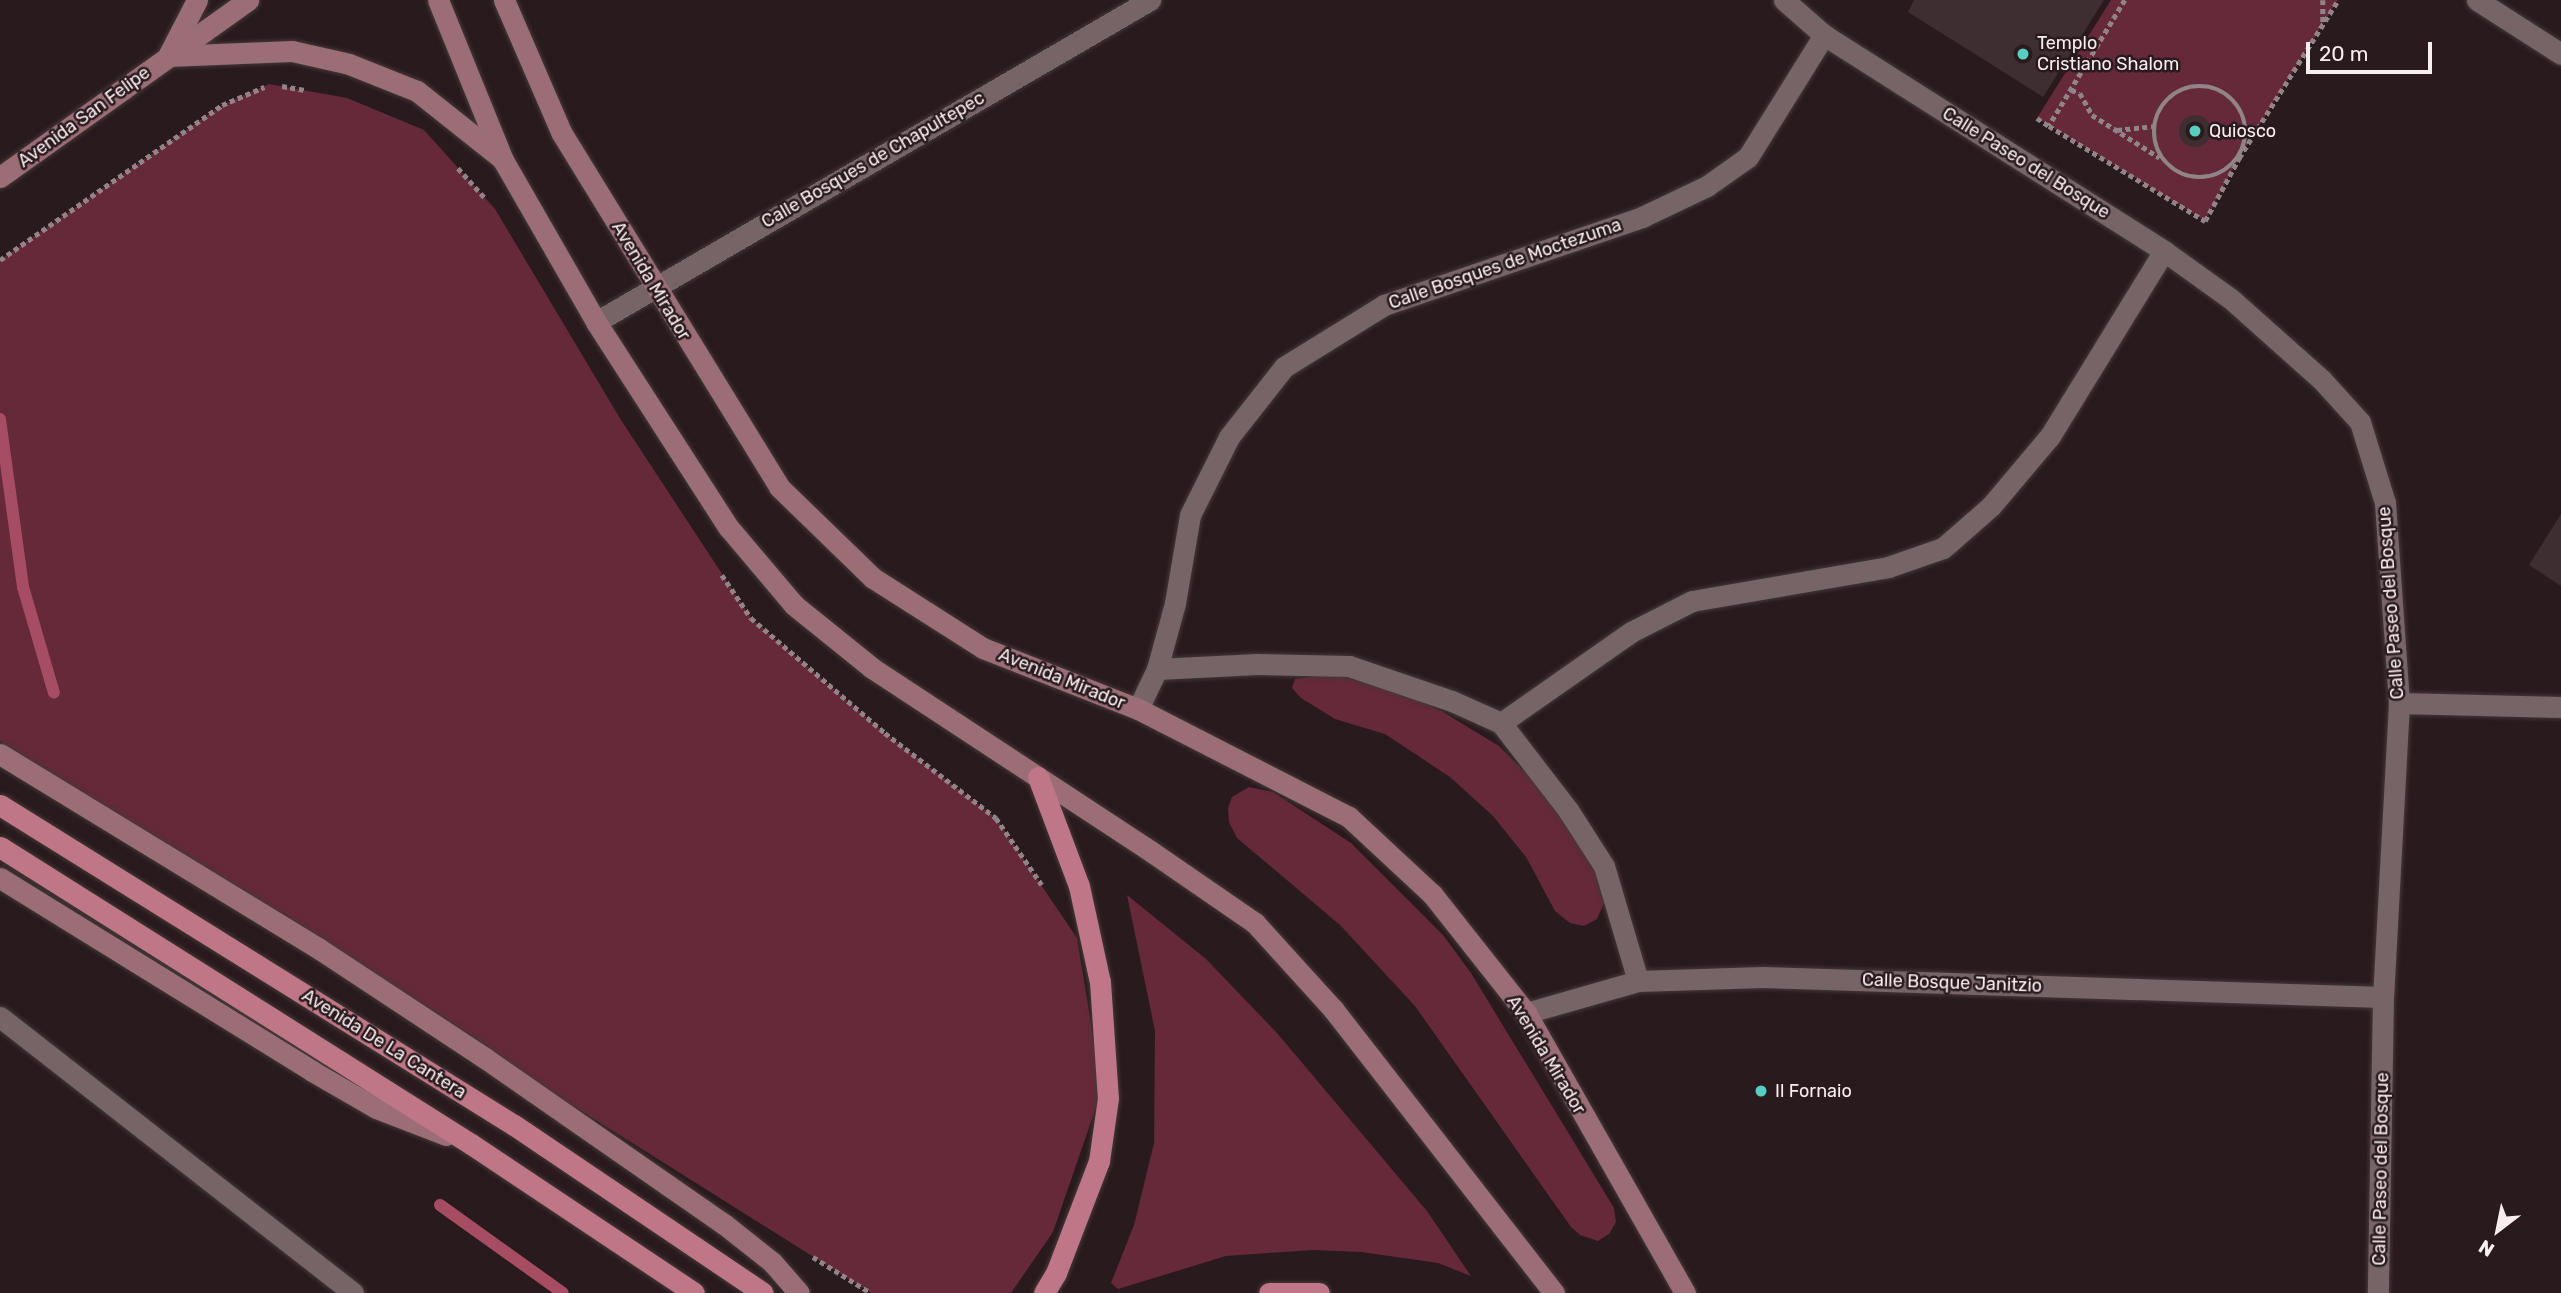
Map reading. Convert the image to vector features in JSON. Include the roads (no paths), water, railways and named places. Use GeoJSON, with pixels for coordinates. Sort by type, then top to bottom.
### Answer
{"type":"FeatureCollection","features":[{"type":"Feature","properties":{"kind":"main road"},"geometry":{"type":"LineString","coordinates":[[197,0],[168,56],[292,51],[349,64],[417,91],[503,160]]}},
{"type":"Feature","properties":{"kind":"main road","name":"Avenida San Felipe"},"geometry":{"type":"LineString","coordinates":[[0,177],[248,0]]}},
{"type":"Feature","properties":{"kind":"main road"},"geometry":{"type":"LineString","coordinates":[[438,0],[503,160],[596,322],[729,528],[794,605],[872,668],[1255,923],[1333,1009],[1554,1293]]}},
{"type":"Feature","properties":{"kind":"main road","name":"Avenida Mirador"},"geometry":{"type":"LineString","coordinates":[[504,0],[561,132],[653,286],[779,487],[873,579],[983,648],[1138,709],[1349,817],[1432,894],[1526,1013],[1685,1293]]}},
{"type":"Feature","properties":{"kind":"main road"},"geometry":{"type":"LineString","coordinates":[[0,754],[318,948],[485,1058],[724,1224],[772,1262],[799,1293]]}},
{"type":"Feature","properties":{"kind":"main road"},"geometry":{"type":"LineString","coordinates":[[1038,777],[1079,886],[1100,982],[1108,1098],[1099,1161],[1056,1273],[1044,1293]]}},
{"type":"Feature","properties":{"kind":"main road","name":"Avenida De La Cantera"},"geometry":{"type":"LineString","coordinates":[[0,805],[514,1125],[763,1293]]}},
{"type":"Feature","properties":{"kind":"main road"},"geometry":{"type":"LineString","coordinates":[[0,847],[471,1144],[694,1293]]}},
{"type":"Feature","properties":{"kind":"main road"},"geometry":{"type":"LineString","coordinates":[[0,878],[376,1108],[471,1144]]}},
{"type":"Feature","properties":{"kind":"main road"},"geometry":{"type":"LineString","coordinates":[[1056,1273],[1064,1293]]}},
{"type":"Feature","properties":{"kind":"main road"},"geometry":{"type":"LineString","coordinates":[[1269,1293],[1319,1293]]}},
{"type":"Feature","properties":{"kind":"street","name":"Calle Bosques de Chapultepec"},"geometry":{"type":"LineString","coordinates":[[596,322],[653,286],[1150,0]]}},
{"type":"Feature","properties":{"kind":"street","name":"Calle Paseo del Bosque"},"geometry":{"type":"LineString","coordinates":[[1784,0],[1824,35],[2164,251],[2231,299],[2322,380],[2360,422],[2385,502],[2399,703],[2383,997],[2378,1293]]}},
{"type":"Feature","properties":{"kind":"street"},"geometry":{"type":"LineString","coordinates":[[2477,0],[2561,54]]}},
{"type":"Feature","properties":{"kind":"street","name":"Calle Bosques de Moctezuma"},"geometry":{"type":"LineString","coordinates":[[1138,709],[1157,668],[1175,603],[1190,514],[1229,437],[1284,367],[1384,305],[1642,217],[1707,186],[1748,157],[1824,35]]}},
{"type":"Feature","properties":{"kind":"street"},"geometry":{"type":"LineString","coordinates":[[1501,723],[1631,632],[1692,600],[1888,567],[1943,548],[1991,506],[2050,436],[2164,251]]}},
{"type":"Feature","properties":{"kind":"street"},"geometry":{"type":"LineString","coordinates":[[1157,668],[1257,664],[1349,666],[1452,701],[1501,723],[1568,810],[1605,866],[1638,981]]}},
{"type":"Feature","properties":{"kind":"street"},"geometry":{"type":"LineString","coordinates":[[2399,703],[2561,707]]}},
{"type":"Feature","properties":{"kind":"street","name":"Calle Bosque Janitzio"},"geometry":{"type":"LineString","coordinates":[[1526,1013],[1638,981],[1763,977],[2383,997]]}},
{"type":"Feature","properties":{"kind":"street"},"geometry":{"type":"LineString","coordinates":[[0,1017],[353,1293]]}},
{"type":"Feature","properties":{"kind":"waterway"},"geometry":{"type":"LineString","coordinates":[[0,419],[23,587],[54,693]]}},
{"type":"Feature","properties":{"kind":"waterway"},"geometry":{"type":"LineString","coordinates":[[440,1205],[563,1293]]}},
{"type":"Feature","properties":{"kind":"place","name":"Templo Cristiano Shalom"},"geometry":{"type":"Point","coordinates":[2023,54]}},
{"type":"Feature","properties":{"kind":"place","name":"Quiosco"},"geometry":{"type":"Point","coordinates":[2195,131]}},
{"type":"Feature","properties":{"kind":"place","name":"Il Fornaio"},"geometry":{"type":"Point","coordinates":[1761,1091]}}]}
